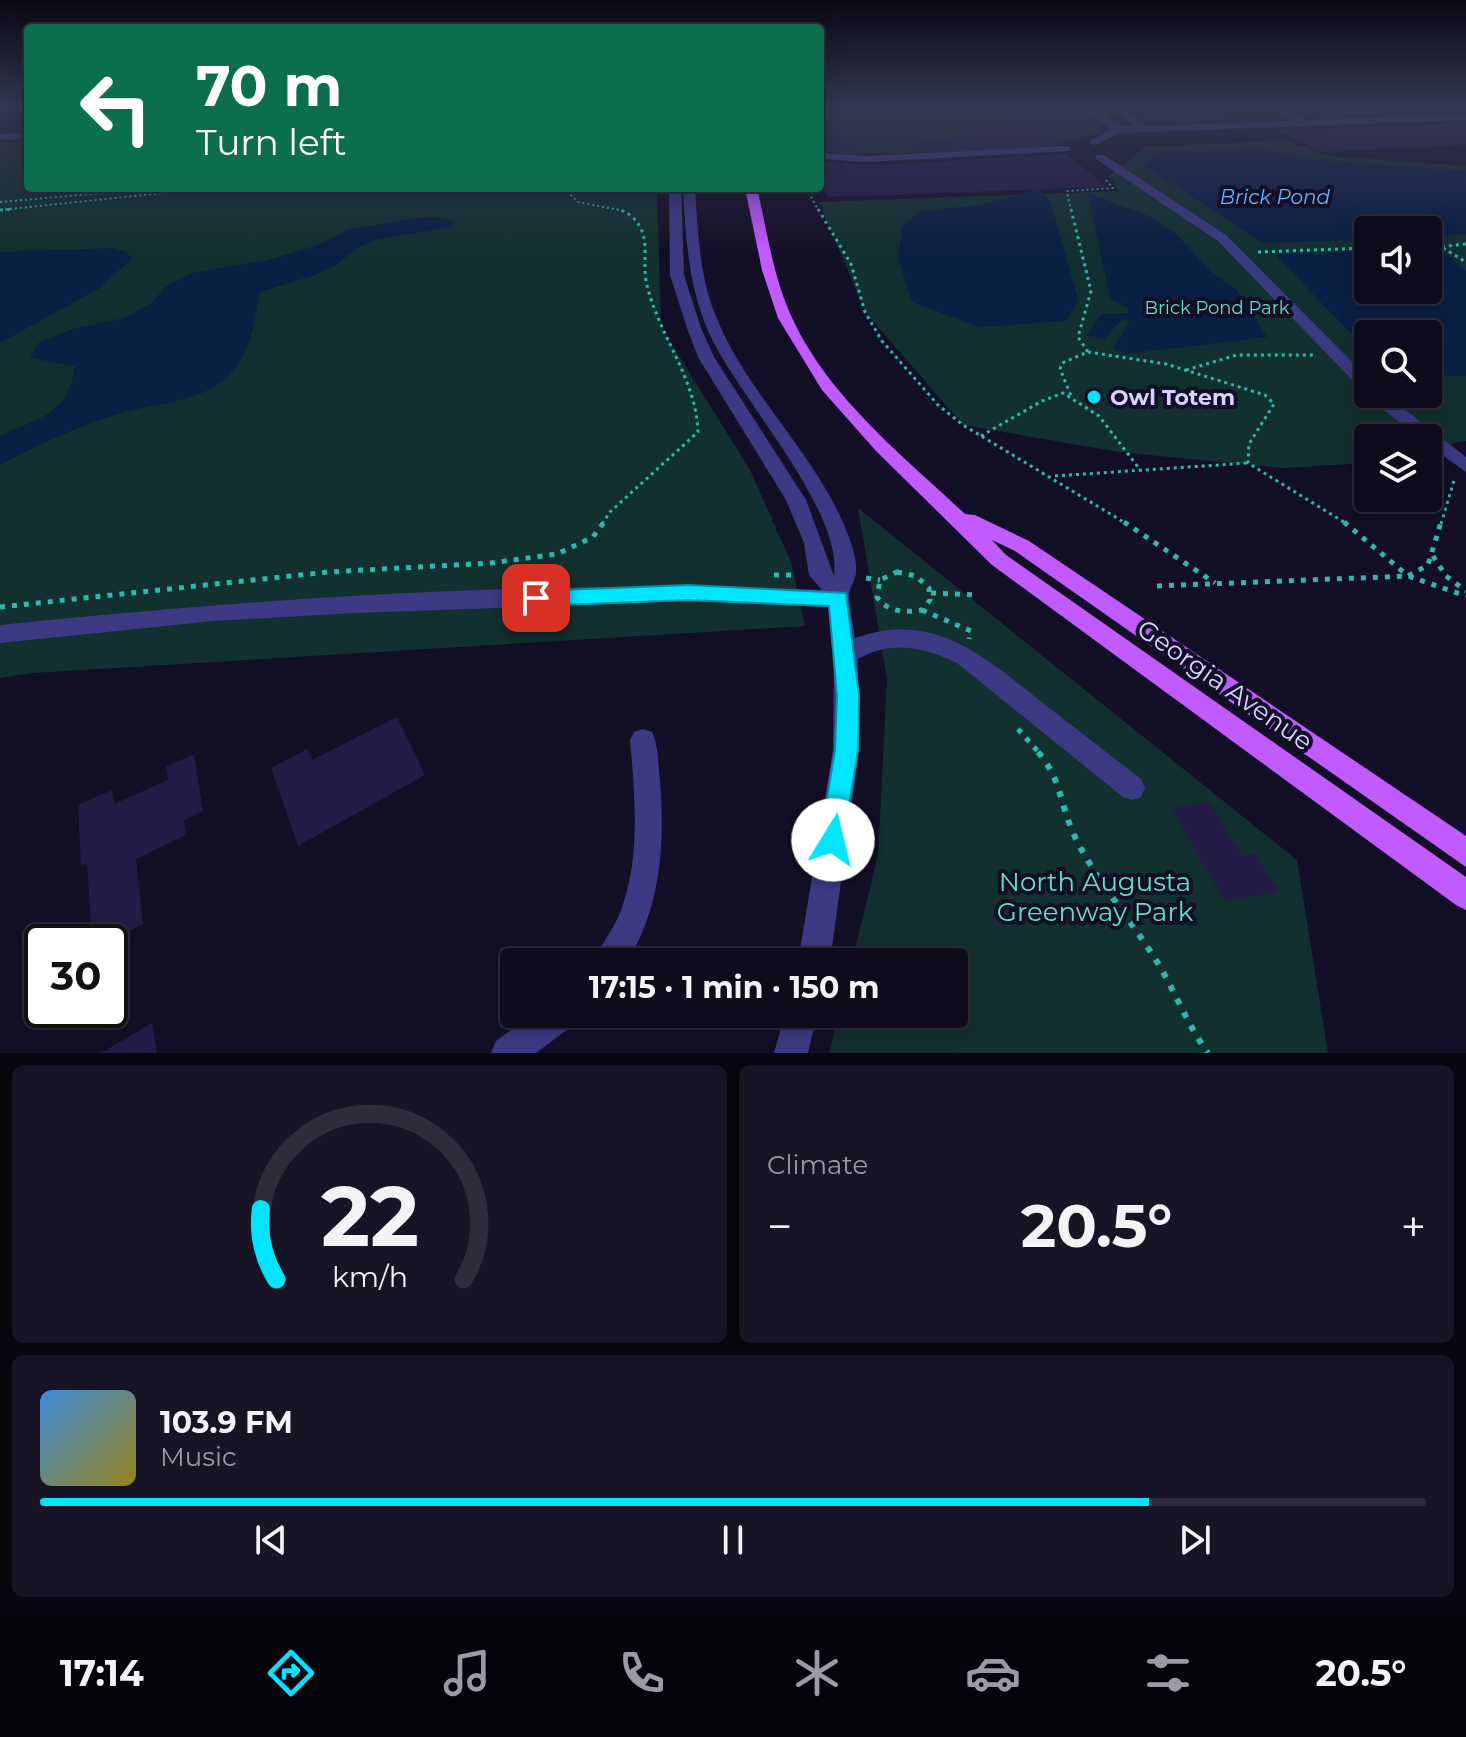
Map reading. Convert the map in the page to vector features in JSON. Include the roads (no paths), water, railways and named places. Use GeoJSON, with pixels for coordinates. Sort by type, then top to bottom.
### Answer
{"type":"FeatureCollection","features":[{"type":"Feature","properties":{"kind":"main road","name":"Georgia Avenue"},"geometry":{"type":"LineString","coordinates":[[751,192],[784,317],[806,353],[859,422],[958,515],[999,560],[1466,895]]}},
{"type":"Feature","properties":{"kind":"main road","name":"Georgia Avenue"},"geometry":{"type":"LineString","coordinates":[[958,515],[1022,546],[1466,853]]}},
{"type":"Feature","properties":{"kind":"street"},"geometry":{"type":"LineString","coordinates":[[824,156],[867,159],[1035,154]]}},
{"type":"Feature","properties":{"kind":"street"},"geometry":{"type":"LineString","coordinates":[[1111,154],[1222,238],[1354,373]]}},
{"type":"Feature","properties":{"kind":"street"},"geometry":{"type":"LineString","coordinates":[[675,192],[677,275],[694,328],[713,368],[796,500],[814,543],[820,575],[838,596],[846,654],[846,750],[816,948]]}},
{"type":"Feature","properties":{"kind":"street"},"geometry":{"type":"LineString","coordinates":[[689,192],[693,259],[708,315],[745,386],[823,501],[842,547],[846,575],[838,596]]}},
{"type":"Feature","properties":{"kind":"street"},"geometry":{"type":"LineString","coordinates":[[1391,408],[1462,469]]}},
{"type":"Feature","properties":{"kind":"street"},"geometry":{"type":"LineString","coordinates":[[0,634],[213,612],[354,605],[688,593],[838,596]]}},
{"type":"Feature","properties":{"kind":"street"},"geometry":{"type":"LineString","coordinates":[[846,654],[859,645],[883,638],[926,639],[965,656],[1132,788]]}},
{"type":"Feature","properties":{"kind":"street"},"geometry":{"type":"LineString","coordinates":[[617,948],[633,920],[643,889],[648,824],[643,740]]}},
{"type":"Feature","properties":{"kind":"street"},"geometry":{"type":"LineString","coordinates":[[508,1053],[541,1028]]}},
{"type":"Feature","properties":{"kind":"street"},"geometry":{"type":"LineString","coordinates":[[791,1053],[797,1028]]}},
{"type":"Feature","properties":{"kind":"water","name":"Brick Pond"},"geometry":{"type":"Polygon","coordinates":[[[1156,154],[1286,154],[1308,159],[1466,171],[1466,234],[1442,236],[1442,216],[1354,216],[1354,240],[1263,243],[1143,165],[1156,154]]]}},
{"type":"Feature","properties":{"kind":"water"},"geometry":{"type":"Polygon","coordinates":[[[1039,189],[1050,200],[1078,300],[1066,321],[979,327],[912,302],[898,258],[902,227],[920,211],[981,205],[1039,189]]]}},
{"type":"Feature","properties":{"kind":"water","name":"Brick Pond"},"geometry":{"type":"Polygon","coordinates":[[[1088,193],[1149,216],[1175,233],[1214,274],[1237,290],[1267,337],[1126,354],[1113,349],[1130,321],[1121,320],[1105,339],[1086,335],[1102,314],[1128,313],[1128,308],[1110,298],[1088,193]]]}},
{"type":"Feature","properties":{"kind":"water"},"geometry":{"type":"Polygon","coordinates":[[[436,217],[454,222],[453,227],[375,240],[315,275],[260,292],[246,351],[233,371],[213,388],[187,398],[88,424],[0,465],[0,436],[50,413],[66,396],[71,383],[75,366],[30,358],[38,343],[73,329],[124,318],[152,303],[166,286],[192,273],[268,260],[315,246],[347,230],[436,217]]]}},
{"type":"Feature","properties":{"kind":"water"},"geometry":{"type":"Polygon","coordinates":[[[113,248],[125,251],[132,258],[100,288],[0,343],[0,252],[113,248]]]}},
{"type":"Feature","properties":{"kind":"water","name":"Brick Pond"},"geometry":{"type":"Polygon","coordinates":[[[1442,250],[1466,271],[1466,376],[1442,375],[1442,320],[1354,320],[1354,337],[1275,255],[1354,252],[1354,304],[1442,304],[1442,250]]]}},
{"type":"Feature","properties":{"kind":"place","name":"Owl Totem"},"geometry":{"type":"Point","coordinates":[1094,397]}},
{"type":"Feature","properties":{"kind":"park label","name":"Brick Pond Park"},"geometry":{"type":"Point","coordinates":[1217,308]}},
{"type":"Feature","properties":{"kind":"park label","name":"North Augusta Greenway Park"},"geometry":{"type":"Point","coordinates":[1095,897]}}]}
